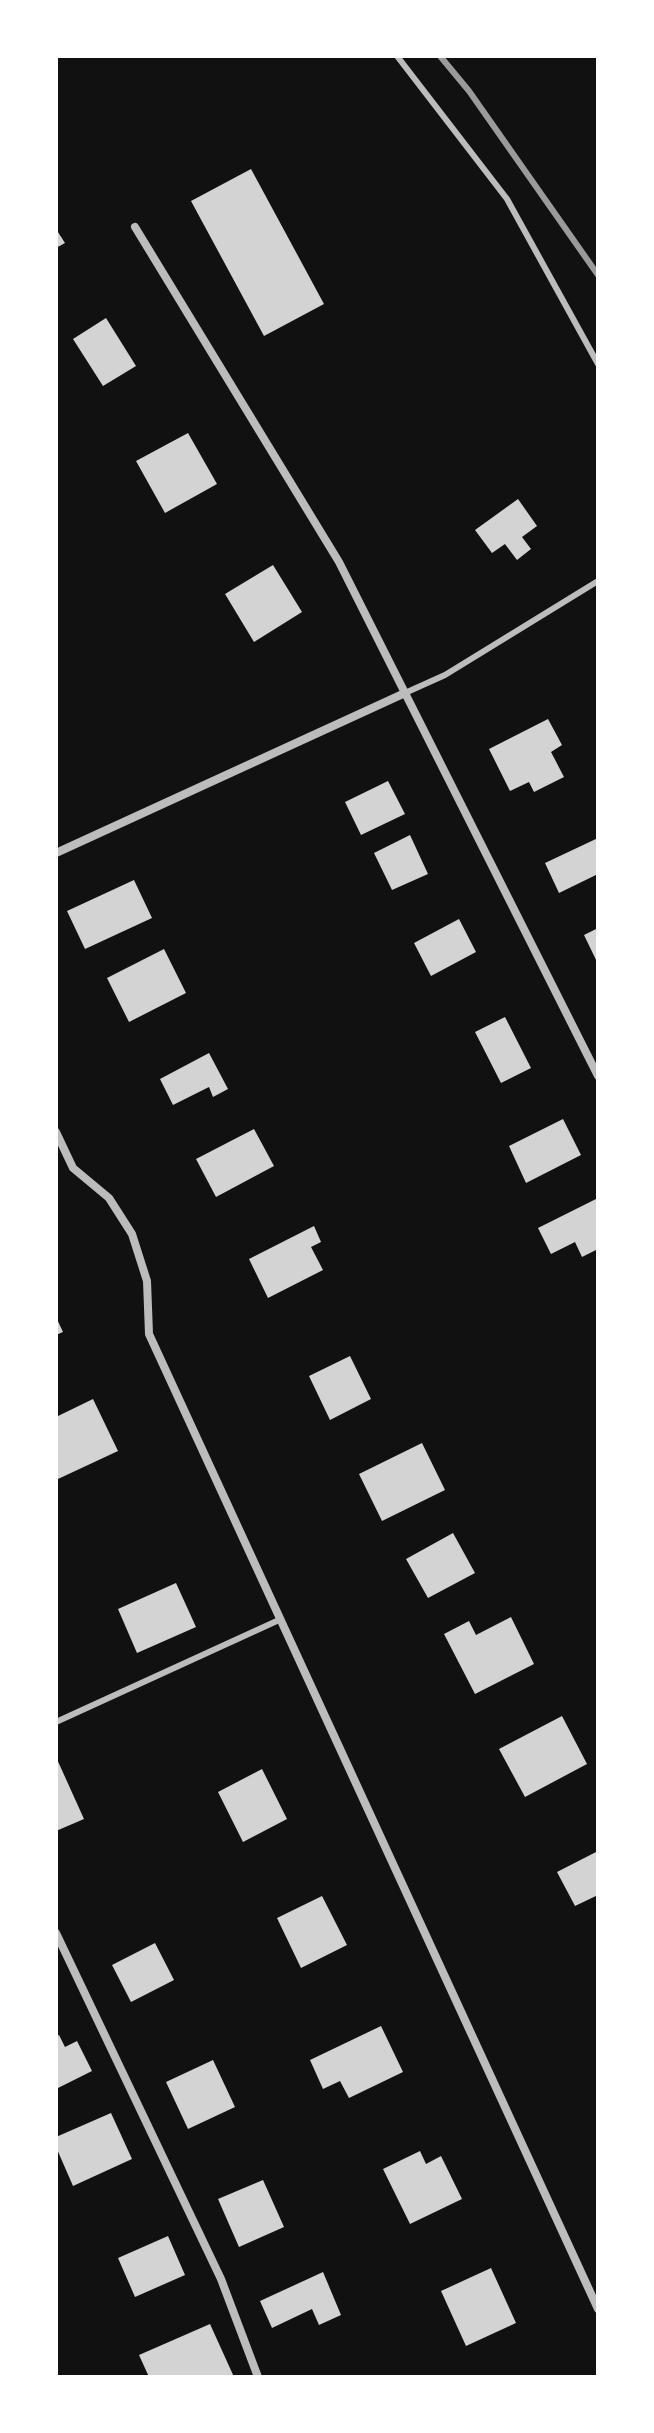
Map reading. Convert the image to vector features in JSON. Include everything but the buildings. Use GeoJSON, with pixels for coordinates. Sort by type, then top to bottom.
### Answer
{"type":"FeatureCollection","features":[{"type":"Feature","properties":{"kind":"street"},"geometry":{"type":"LineString","coordinates":[[135,227],[339,562],[598,1076]]}},
{"type":"Feature","properties":{"kind":"street"},"geometry":{"type":"LineString","coordinates":[[56,853],[405,693]]}},
{"type":"Feature","properties":{"kind":"street"},"geometry":{"type":"LineString","coordinates":[[56,1132],[73,1168],[109,1198],[132,1234],[147,1281],[149,1334],[598,2309]]}},
{"type":"Feature","properties":{"kind":"street"},"geometry":{"type":"LineString","coordinates":[[56,1933],[221,2279],[258,2377]]}},
{"type":"Feature","properties":{"kind":"lane"},"geometry":{"type":"LineString","coordinates":[[397,56],[507,199],[598,364]]}},
{"type":"Feature","properties":{"kind":"lane"},"geometry":{"type":"LineString","coordinates":[[405,693],[445,675],[598,581]]}},
{"type":"Feature","properties":{"kind":"lane"},"geometry":{"type":"LineString","coordinates":[[56,1722],[279,1620]]}},
{"type":"Feature","properties":{"kind":"railway"},"geometry":{"type":"LineString","coordinates":[[440,56],[469,91],[598,275]]}}]}
